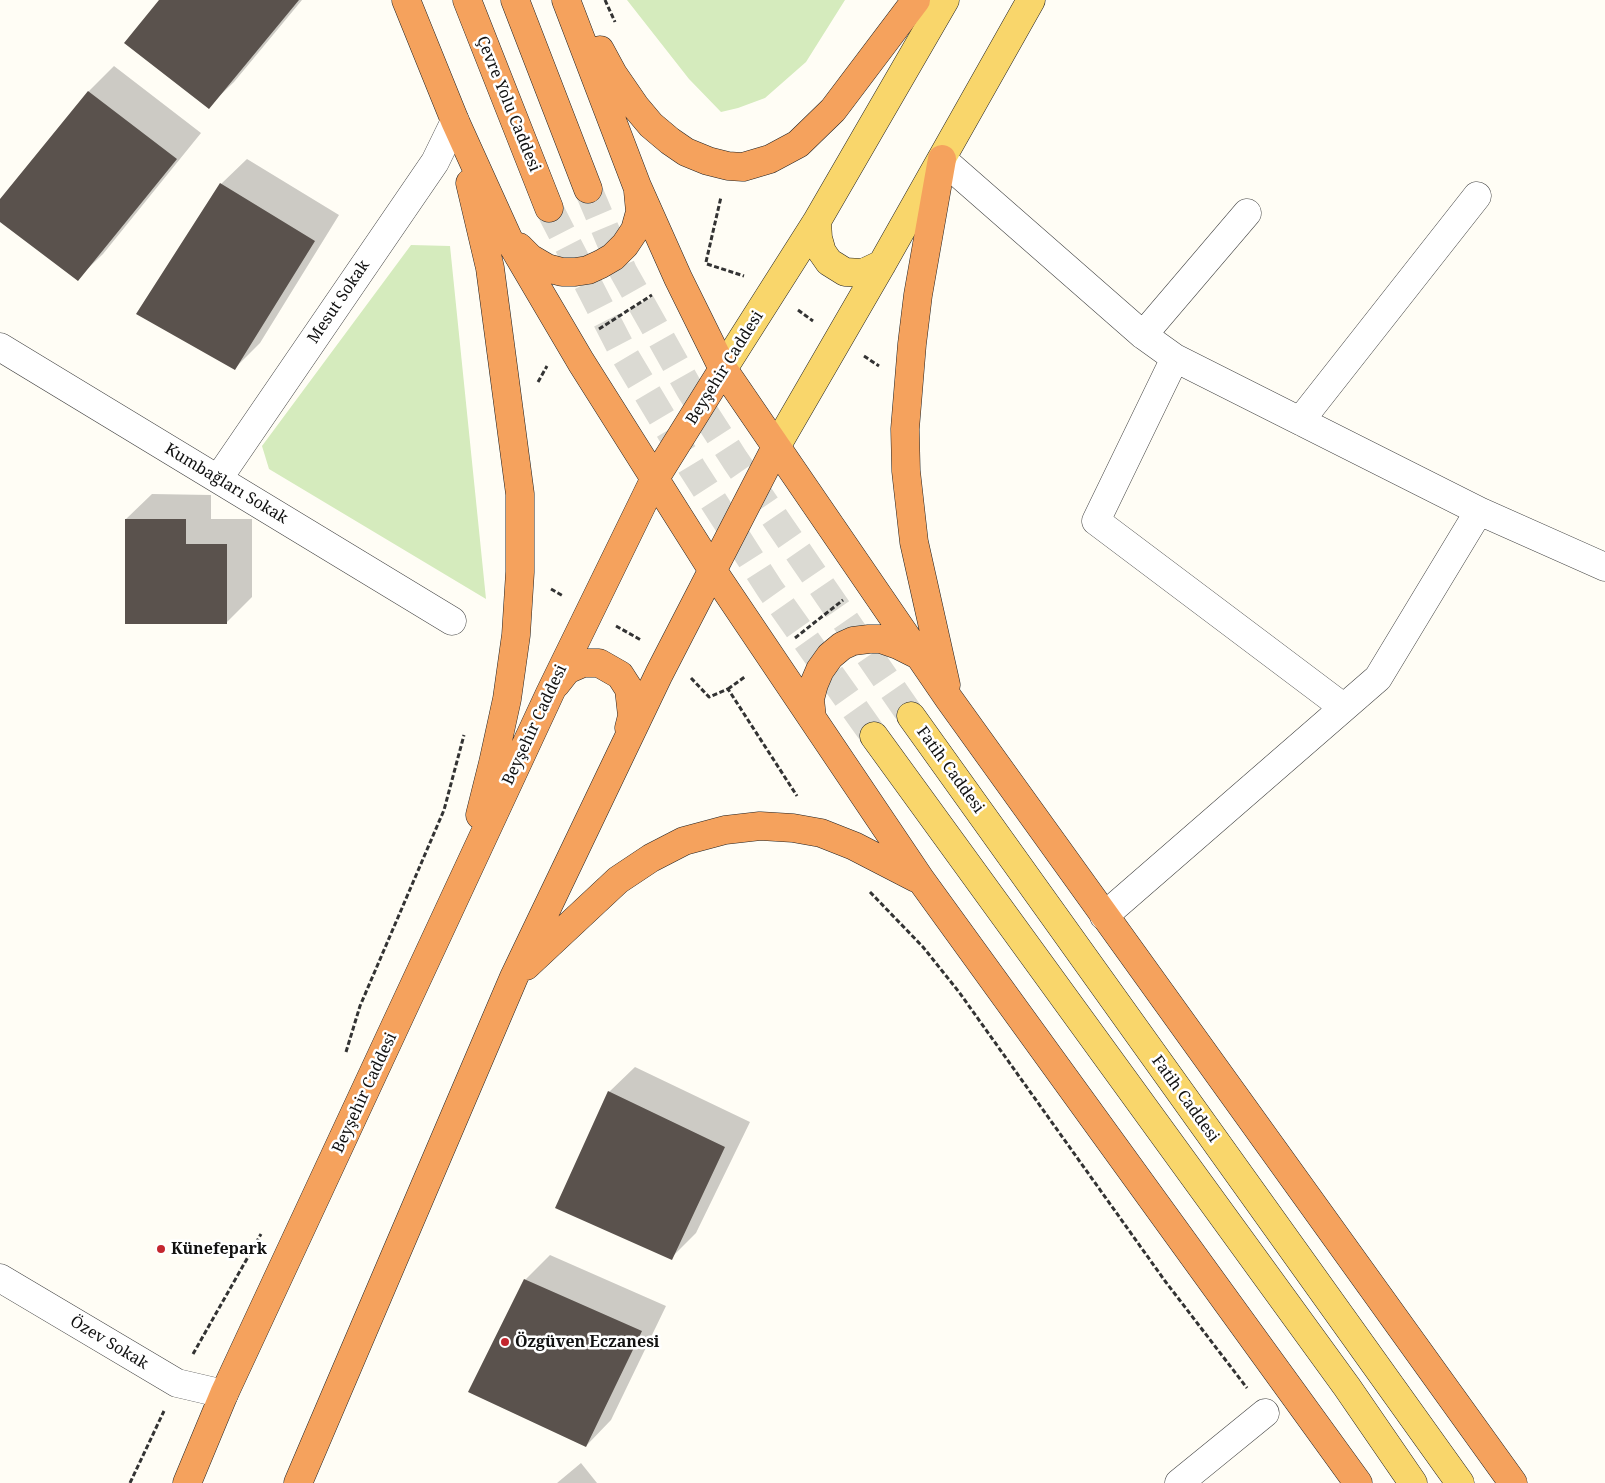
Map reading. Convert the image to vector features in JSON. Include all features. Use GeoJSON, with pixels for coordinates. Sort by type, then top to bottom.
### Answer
{"type":"FeatureCollection","features":[{"type":"Feature","properties":{"kind":"highway"},"geometry":{"type":"LineString","coordinates":[[406,0],[455,121],[508,238],[572,347],[654,480],[921,880],[1358,1483]]}},
{"type":"Feature","properties":{"kind":"highway","name":"Çevre Yolu Caddesi"},"geometry":{"type":"LineString","coordinates":[[467,0],[549,208]]}},
{"type":"Feature","properties":{"kind":"highway"},"geometry":{"type":"LineString","coordinates":[[515,0],[588,189]]}},
{"type":"Feature","properties":{"kind":"highway"},"geometry":{"type":"LineString","coordinates":[[566,0],[637,186],[678,278],[723,369],[949,699],[1513,1483]]}},
{"type":"Feature","properties":{"kind":"highway"},"geometry":{"type":"LineString","coordinates":[[574,0],[613,74],[652,125],[686,152],[708,161],[728,166],[743,167],[770,159],[798,144],[833,110],[916,0]]}},
{"type":"Feature","properties":{"kind":"highway"},"geometry":{"type":"LineString","coordinates":[[455,121],[490,268],[520,494],[520,572],[516,635],[507,699],[493,763],[460,888]]}},
{"type":"Feature","properties":{"kind":"highway"},"geometry":{"type":"LineString","coordinates":[[942,159],[918,296],[905,429],[906,471],[914,542],[949,699]]}},
{"type":"Feature","properties":{"kind":"highway"},"geometry":{"type":"LineString","coordinates":[[508,238],[530,258],[547,268],[562,272],[588,270],[613,257],[625,245],[635,230],[640,212],[637,186]]}},
{"type":"Feature","properties":{"kind":"highway","name":"Beyşehir Caddesi"},"geometry":{"type":"LineString","coordinates":[[187,1483],[224,1394],[550,694],[654,480],[723,369]]}},
{"type":"Feature","properties":{"kind":"highway"},"geometry":{"type":"LineString","coordinates":[[298,1483],[514,977],[668,655],[776,447]]}},
{"type":"Feature","properties":{"kind":"highway"},"geometry":{"type":"LineString","coordinates":[[812,718],[810,699],[814,684],[820,670],[830,656],[842,646],[853,641],[881,639],[920,656]]}},
{"type":"Feature","properties":{"kind":"highway"},"geometry":{"type":"LineString","coordinates":[[550,694],[567,670],[583,663],[599,662],[620,675],[629,689],[632,716],[625,744]]}},
{"type":"Feature","properties":{"kind":"highway"},"geometry":{"type":"LineString","coordinates":[[514,977],[618,880],[651,858],[684,841],[725,830],[760,826],[793,828],[821,834],[854,846],[921,880]]}},
{"type":"Feature","properties":{"kind":"main road","name":"Beyşehir Caddesi"},"geometry":{"type":"LineString","coordinates":[[723,369],[817,221],[945,0]]}},
{"type":"Feature","properties":{"kind":"main road"},"geometry":{"type":"LineString","coordinates":[[776,447],[1031,0]]}},
{"type":"Feature","properties":{"kind":"main road"},"geometry":{"type":"LineString","coordinates":[[817,221],[818,238],[822,252],[829,262],[845,272],[863,273],[882,264]]}},
{"type":"Feature","properties":{"kind":"main road","name":"Fatih Caddesi"},"geometry":{"type":"LineString","coordinates":[[911,716],[1460,1483]]}},
{"type":"Feature","properties":{"kind":"main road"},"geometry":{"type":"LineString","coordinates":[[874,736],[1341,1379],[1413,1483]]}},
{"type":"Feature","properties":{"kind":"street","name":"Mesut Sokak"},"geometry":{"type":"LineString","coordinates":[[218,479],[435,162],[455,121]]}},
{"type":"Feature","properties":{"kind":"street"},"geometry":{"type":"LineString","coordinates":[[942,159],[1142,335],[1175,358],[1479,511],[1605,567]]}},
{"type":"Feature","properties":{"kind":"street"},"geometry":{"type":"LineString","coordinates":[[1300,421],[1477,196]]}},
{"type":"Feature","properties":{"kind":"street"},"geometry":{"type":"LineString","coordinates":[[1142,335],[1247,213]]}},
{"type":"Feature","properties":{"kind":"street","name":"Kumbağları Sokak"},"geometry":{"type":"LineString","coordinates":[[0,347],[452,621]]}},
{"type":"Feature","properties":{"kind":"street"},"geometry":{"type":"LineString","coordinates":[[1175,358],[1096,521],[1343,707]]}},
{"type":"Feature","properties":{"kind":"street"},"geometry":{"type":"LineString","coordinates":[[1104,916],[1378,678],[1479,511]]}},
{"type":"Feature","properties":{"kind":"street","name":"Özev Sokak"},"geometry":{"type":"LineString","coordinates":[[2,1285],[177,1383],[224,1394]]}},
{"type":"Feature","properties":{"kind":"street"},"geometry":{"type":"LineString","coordinates":[[1179,1483],[1265,1413]]}},
{"type":"Feature","properties":{"kind":"path"},"geometry":{"type":"LineString","coordinates":[[706,263],[728,166]]}},
{"type":"Feature","properties":{"kind":"path"},"geometry":{"type":"LineString","coordinates":[[509,412],[524,405],[550,361],[678,278],[706,263],[746,276],[908,385]]}},
{"type":"Feature","properties":{"kind":"path"},"geometry":{"type":"LineString","coordinates":[[520,572],[668,655],[709,696],[728,688],[821,834]]}},
{"type":"Feature","properties":{"kind":"path"},"geometry":{"type":"LineString","coordinates":[[343,1060],[360,1006],[444,810],[464,734]]}},
{"type":"Feature","properties":{"kind":"path"},"geometry":{"type":"LineString","coordinates":[[867,889],[923,946],[959,992],[1165,1281],[1265,1413]]}},
{"type":"Feature","properties":{"kind":"path"},"geometry":{"type":"LineString","coordinates":[[130,1483],[177,1383],[265,1227]]}},
{"type":"Feature","properties":{"kind":"green space"},"geometry":{"type":"Polygon","coordinates":[[[627,0],[845,0],[806,62],[765,98],[721,112],[689,79],[627,0]]]}},
{"type":"Feature","properties":{"kind":"green space"},"geometry":{"type":"Polygon","coordinates":[[[411,245],[450,246],[486,599],[269,469],[262,446],[411,245]]]}},
{"type":"Feature","properties":{"kind":"building"},"geometry":{"type":"Polygon","coordinates":[[[159,0],[299,0],[209,109],[124,43],[159,0]]]}},
{"type":"Feature","properties":{"kind":"building"},"geometry":{"type":"Polygon","coordinates":[[[88,91],[177,159],[78,281],[0,222],[0,199],[88,91]]]}},
{"type":"Feature","properties":{"kind":"building"},"geometry":{"type":"Polygon","coordinates":[[[220,183],[315,241],[235,370],[136,314],[220,183]]]}},
{"type":"Feature","properties":{"kind":"building"},"geometry":{"type":"Polygon","coordinates":[[[125,519],[186,519],[186,544],[227,544],[227,624],[125,624],[125,519]]]}},
{"type":"Feature","properties":{"kind":"building"},"geometry":{"type":"Polygon","coordinates":[[[608,1091],[725,1147],[672,1260],[555,1208],[608,1091]]]}},
{"type":"Feature","properties":{"kind":"building"},"geometry":{"type":"Polygon","coordinates":[[[524,1279],[642,1331],[586,1447],[468,1392],[524,1279]]]}},
{"type":"Feature","properties":{"kind":"tunnel"},"geometry":{"type":"LineString","coordinates":[[588,189],[623,271],[690,390],[735,460],[911,716]]}},
{"type":"Feature","properties":{"kind":"tunnel"},"geometry":{"type":"LineString","coordinates":[[549,208],[624,354],[692,468],[770,589],[874,736]]}},
{"type":"Feature","properties":{"kind":"place","name":"Künefepark"},"geometry":{"type":"Point","coordinates":[161,1249]}},
{"type":"Feature","properties":{"kind":"place","name":"Özgüven Eczanesi"},"geometry":{"type":"Point","coordinates":[505,1342]}}]}
